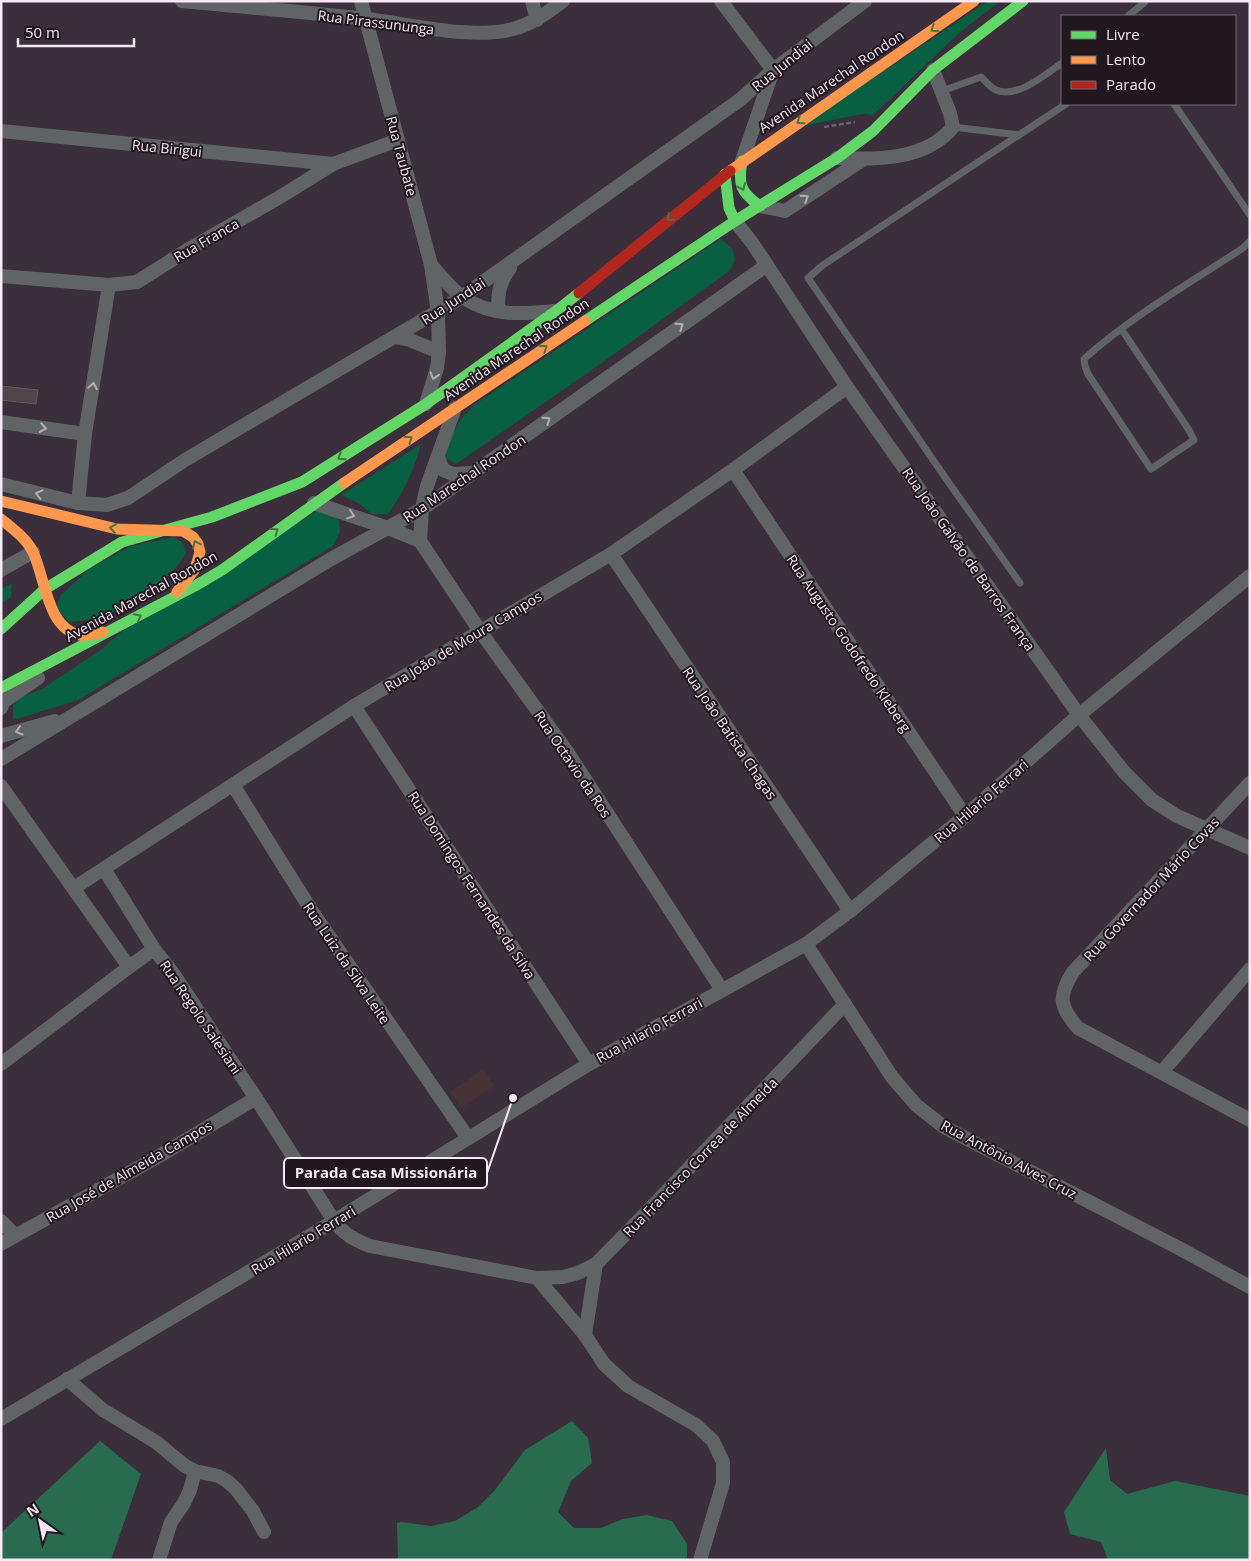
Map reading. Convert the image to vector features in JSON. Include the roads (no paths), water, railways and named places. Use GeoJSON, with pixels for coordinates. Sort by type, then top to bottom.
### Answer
{"type":"FeatureCollection","features":[{"type":"Feature","properties":{"kind":"main road","name":"Avenida Marechal Rondon"},"geometry":{"type":"LineString","coordinates":[[1,629],[45,589],[122,542],[212,517],[302,482],[426,404],[556,311],[742,160],[974,1]]}},
{"type":"Feature","properties":{"kind":"main road","name":"Avenida Marechal Rondon"},"geometry":{"type":"LineString","coordinates":[[1,688],[171,600],[222,570],[314,503],[455,407],[735,221],[837,158],[873,131],[933,70],[1023,1]]}},
{"type":"Feature","properties":{"kind":"main road"},"geometry":{"type":"LineString","coordinates":[[742,160],[739,178],[741,187],[747,198],[760,206]]}},
{"type":"Feature","properties":{"kind":"main road"},"geometry":{"type":"LineString","coordinates":[[725,174],[729,208],[735,221]]}},
{"type":"Feature","properties":{"kind":"main road"},"geometry":{"type":"LineString","coordinates":[[1,501],[118,529],[183,531],[192,535],[200,552],[200,560],[194,572],[171,600]]}},
{"type":"Feature","properties":{"kind":"main road"},"geometry":{"type":"LineString","coordinates":[[1,519],[22,536],[33,552],[52,609],[59,622],[69,631],[80,636],[112,631]]}},
{"type":"Feature","properties":{"kind":"street","name":"Rua Pirassununga"},"geometry":{"type":"LineString","coordinates":[[182,1],[366,19],[443,30],[487,33],[513,29],[537,20],[563,1]]}},
{"type":"Feature","properties":{"kind":"street","name":"Rua Taubate"},"geometry":{"type":"LineString","coordinates":[[361,1],[431,265],[438,312],[439,352],[437,368],[426,404]]}},
{"type":"Feature","properties":{"kind":"street"},"geometry":{"type":"LineString","coordinates":[[532,1],[537,20]]}},
{"type":"Feature","properties":{"kind":"street"},"geometry":{"type":"LineString","coordinates":[[721,1],[773,70],[742,160]]}},
{"type":"Feature","properties":{"kind":"street","name":"Rua Jundiai"},"geometry":{"type":"LineString","coordinates":[[1,484],[78,503],[107,504],[128,498],[184,460],[462,297],[741,99],[773,70],[865,1]]}},
{"type":"Feature","properties":{"kind":"street"},"geometry":{"type":"LineString","coordinates":[[837,158],[864,159],[912,154],[937,143],[953,127],[950,113],[933,70]]}},
{"type":"Feature","properties":{"kind":"street","name":"Rua Birigui"},"geometry":{"type":"LineString","coordinates":[[1,132],[333,164]]}},
{"type":"Feature","properties":{"kind":"street","name":"Rua Franca"},"geometry":{"type":"LineString","coordinates":[[1,276],[109,285],[137,282],[189,248],[280,197],[333,164],[398,140]]}},
{"type":"Feature","properties":{"kind":"street"},"geometry":{"type":"LineString","coordinates":[[760,206],[785,211],[864,159]]}},
{"type":"Feature","properties":{"kind":"street","name":"Rua João Galvão de Barros França"},"geometry":{"type":"LineString","coordinates":[[735,221],[767,264],[847,387],[1079,715],[1124,772],[1152,800],[1176,816],[1250,848]]}},
{"type":"Feature","properties":{"kind":"street"},"geometry":{"type":"LineString","coordinates":[[498,311],[498,290],[501,281],[515,260]]}},
{"type":"Feature","properties":{"kind":"street","name":"Rua Marechal Rondon"},"geometry":{"type":"LineString","coordinates":[[1,759],[323,564],[422,509],[767,264]]}},
{"type":"Feature","properties":{"kind":"street"},"geometry":{"type":"LineString","coordinates":[[431,265],[462,297],[478,306],[520,314],[556,311]]}},
{"type":"Feature","properties":{"kind":"street"},"geometry":{"type":"LineString","coordinates":[[78,503],[85,434],[109,285]]}},
{"type":"Feature","properties":{"kind":"street"},"geometry":{"type":"LineString","coordinates":[[395,337],[410,340],[439,352]]}},
{"type":"Feature","properties":{"kind":"street","name":"Rua João de Moura Campos"},"geometry":{"type":"LineString","coordinates":[[74,888],[354,706],[611,554],[733,470],[847,387]]}},
{"type":"Feature","properties":{"kind":"street"},"geometry":{"type":"LineString","coordinates":[[314,503],[420,541],[422,509],[427,486],[455,407]]}},
{"type":"Feature","properties":{"kind":"street"},"geometry":{"type":"LineString","coordinates":[[1,422],[85,434]]}},
{"type":"Feature","properties":{"kind":"street"},"geometry":{"type":"LineString","coordinates":[[438,457],[443,470],[453,474],[473,472]]}},
{"type":"Feature","properties":{"kind":"street","name":"Rua Augusto Godofredo Kleberg"},"geometry":{"type":"LineString","coordinates":[[733,470],[965,816]]}},
{"type":"Feature","properties":{"kind":"street","name":"Rua Octavio da Ros"},"geometry":{"type":"LineString","coordinates":[[420,541],[480,631],[568,753],[722,990]]}},
{"type":"Feature","properties":{"kind":"street"},"geometry":{"type":"LineString","coordinates":[[1,570],[33,552]]}},
{"type":"Feature","properties":{"kind":"street","name":"Rua João Batista Chagas"},"geometry":{"type":"LineString","coordinates":[[611,554],[850,911]]}},
{"type":"Feature","properties":{"kind":"street","name":"Rua Hilario Ferrari"},"geometry":{"type":"LineString","coordinates":[[1,1419],[334,1221],[589,1064],[806,944],[850,911],[965,816],[1079,715],[1250,576]]}},
{"type":"Feature","properties":{"kind":"street"},"geometry":{"type":"LineString","coordinates":[[1,708],[3,702],[43,674],[67,654]]}},
{"type":"Feature","properties":{"kind":"street","name":"Rua Domingos Fernandes da Silva"},"geometry":{"type":"LineString","coordinates":[[354,706],[589,1064]]}},
{"type":"Feature","properties":{"kind":"street"},"geometry":{"type":"LineString","coordinates":[[1,736],[70,717]]}},
{"type":"Feature","properties":{"kind":"street"},"geometry":{"type":"LineString","coordinates":[[1,748],[1,754]]}},
{"type":"Feature","properties":{"kind":"street","name":"Rua Governador Mário Covas"},"geometry":{"type":"LineString","coordinates":[[1162,1072],[1078,1028],[1066,1015],[1061,999],[1064,986],[1073,972],[1250,783]]}},
{"type":"Feature","properties":{"kind":"street","name":"Rua Luiz da Silva Leite"},"geometry":{"type":"LineString","coordinates":[[233,785],[312,913],[468,1138]]}},
{"type":"Feature","properties":{"kind":"street"},"geometry":{"type":"LineString","coordinates":[[1,786],[129,967]]}},
{"type":"Feature","properties":{"kind":"street"},"geometry":{"type":"LineString","coordinates":[[104,869],[154,949]]}},
{"type":"Feature","properties":{"kind":"street","name":"Rua Antônio Alves Cruz"},"geometry":{"type":"LineString","coordinates":[[806,944],[892,1077],[916,1105],[944,1127],[1176,1246],[1250,1287]]}},
{"type":"Feature","properties":{"kind":"street","name":"Rua Regolo Salesiani"},"geometry":{"type":"LineString","coordinates":[[1,1064],[154,949],[172,972],[256,1098],[343,1233],[356,1241],[370,1246],[537,1278]]}},
{"type":"Feature","properties":{"kind":"street"},"geometry":{"type":"LineString","coordinates":[[1248,974],[1162,1072],[1250,1120]]}},
{"type":"Feature","properties":{"kind":"street","name":"Rua Francisco Correa de Almeida"},"geometry":{"type":"LineString","coordinates":[[537,1278],[563,1277],[578,1273],[596,1264],[650,1210],[845,1004]]}},
{"type":"Feature","properties":{"kind":"street","name":"Rua José de Almeida Campos"},"geometry":{"type":"LineString","coordinates":[[1,1244],[161,1155],[256,1098]]}},
{"type":"Feature","properties":{"kind":"street"},"geometry":{"type":"LineString","coordinates":[[1,1221],[15,1235]]}},
{"type":"Feature","properties":{"kind":"street"},"geometry":{"type":"LineString","coordinates":[[585,1335],[596,1264]]}},
{"type":"Feature","properties":{"kind":"street"},"geometry":{"type":"LineString","coordinates":[[537,1278],[585,1335],[604,1364],[628,1386],[696,1425],[713,1441],[723,1462],[723,1483],[700,1560]]}},
{"type":"Feature","properties":{"kind":"street"},"geometry":{"type":"LineString","coordinates":[[67,1379],[103,1410],[156,1442],[185,1466],[194,1471],[218,1476],[227,1481],[236,1489],[253,1511],[264,1532]]}},
{"type":"Feature","properties":{"kind":"street"},"geometry":{"type":"LineString","coordinates":[[159,1560],[171,1522],[190,1490],[194,1471]]}},
{"type":"Feature","properties":{"kind":"lane"},"geometry":{"type":"LineString","coordinates":[[1129,15],[1146,2]]}},
{"type":"Feature","properties":{"kind":"lane"},"geometry":{"type":"LineString","coordinates":[[942,91],[981,77],[993,90],[1002,92],[1014,91],[1033,83],[1061,64]]}},
{"type":"Feature","properties":{"kind":"lane"},"geometry":{"type":"LineString","coordinates":[[1020,583],[948,483],[808,278],[823,265],[1064,105]]}},
{"type":"Feature","properties":{"kind":"lane"},"geometry":{"type":"LineString","coordinates":[[1175,105],[1250,215]]}},
{"type":"Feature","properties":{"kind":"lane"},"geometry":{"type":"LineString","coordinates":[[953,127],[1019,135]]}},
{"type":"Feature","properties":{"kind":"lane"},"geometry":{"type":"LineString","coordinates":[[1122,330],[1194,440],[1151,469],[1085,366],[1084,359],[1098,347],[1122,330],[1243,248],[1250,241]]}},
{"type":"Feature","properties":{"kind":"place","name":"Parada Casa Missionária"},"geometry":{"type":"Point","coordinates":[513,1098]}}]}
